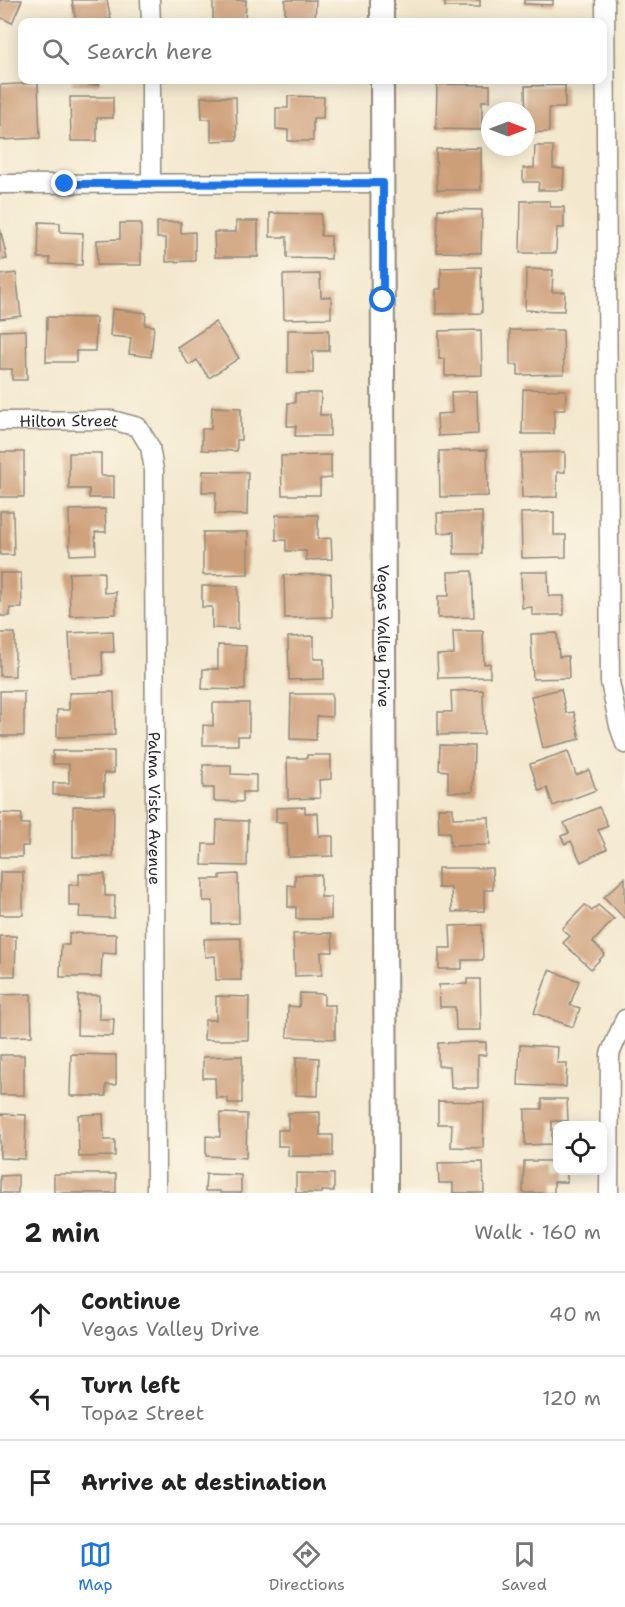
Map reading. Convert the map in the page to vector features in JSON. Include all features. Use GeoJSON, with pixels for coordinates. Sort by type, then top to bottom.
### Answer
{"type":"FeatureCollection","features":[{"type":"Feature","properties":{"kind":"street"},"geometry":{"type":"LineString","coordinates":[[150,0],[150,18]]}},
{"type":"Feature","properties":{"kind":"street"},"geometry":{"type":"LineString","coordinates":[[382,0],[382,18]]}},
{"type":"Feature","properties":{"kind":"street"},"geometry":{"type":"LineString","coordinates":[[605,0],[605,18]]}},
{"type":"Feature","properties":{"kind":"street"},"geometry":{"type":"LineString","coordinates":[[151,84],[151,184]]}},
{"type":"Feature","properties":{"kind":"street","name":"Vegas Valley Drive"},"geometry":{"type":"LineString","coordinates":[[382,84],[386,1193]]}},
{"type":"Feature","properties":{"kind":"street"},"geometry":{"type":"LineString","coordinates":[[607,84],[617,630],[610,682],[625,744]]}},
{"type":"Feature","properties":{"kind":"street"},"geometry":{"type":"LineString","coordinates":[[0,184],[383,183]]}},
{"type":"Feature","properties":{"kind":"street","name":"Hilton Street"},"geometry":{"type":"LineString","coordinates":[[0,421],[112,420],[138,427]]}},
{"type":"Feature","properties":{"kind":"street","name":"Palma Vista Avenue"},"geometry":{"type":"LineString","coordinates":[[138,427],[150,447],[154,470],[156,1193]]}},
{"type":"Feature","properties":{"kind":"street"},"geometry":{"type":"LineString","coordinates":[[609,1193],[610,1054],[625,1019]]}},
{"type":"Feature","properties":{"kind":"building"},"geometry":{"type":"Polygon","coordinates":[[[0,0],[22,0],[12,23],[0,17],[0,0]]]}},
{"type":"Feature","properties":{"kind":"building"},"geometry":{"type":"Polygon","coordinates":[[[72,0],[107,0],[111,18],[75,18],[72,0]]]}},
{"type":"Feature","properties":{"kind":"building"},"geometry":{"type":"Polygon","coordinates":[[[213,0],[246,0],[245,18],[213,18],[213,0]]]}},
{"type":"Feature","properties":{"kind":"building"},"geometry":{"type":"Polygon","coordinates":[[[285,0],[316,0],[315,18],[285,18],[285,0]]]}},
{"type":"Feature","properties":{"kind":"building"},"geometry":{"type":"Polygon","coordinates":[[[445,0],[480,0],[480,7],[445,7],[445,0]]]}},
{"type":"Feature","properties":{"kind":"building"},"geometry":{"type":"Polygon","coordinates":[[[524,0],[553,0],[553,5],[524,4],[524,0]]]}},
{"type":"Feature","properties":{"kind":"building"},"geometry":{"type":"Polygon","coordinates":[[[38,84],[40,138],[0,140],[0,85],[38,84]]]}},
{"type":"Feature","properties":{"kind":"building"},"geometry":{"type":"Polygon","coordinates":[[[437,84],[490,85],[490,101],[481,102],[481,130],[436,129],[437,84]]]}},
{"type":"Feature","properties":{"kind":"building"},"geometry":{"type":"Polygon","coordinates":[[[565,85],[565,108],[549,108],[549,132],[535,133],[535,102],[525,102],[525,86],[565,85]]]}},
{"type":"Feature","properties":{"kind":"building"},"geometry":{"type":"Polygon","coordinates":[[[288,96],[324,97],[323,118],[313,118],[313,141],[288,141],[288,130],[276,129],[276,108],[288,108],[288,96]]]}},
{"type":"Feature","properties":{"kind":"building"},"geometry":{"type":"Polygon","coordinates":[[[70,97],[113,97],[113,118],[97,118],[97,141],[71,141],[70,97]]]}},
{"type":"Feature","properties":{"kind":"building"},"geometry":{"type":"Polygon","coordinates":[[[201,97],[236,97],[237,140],[211,141],[211,119],[202,119],[201,97]]]}},
{"type":"Feature","properties":{"kind":"building"},"geometry":{"type":"Polygon","coordinates":[[[535,146],[553,146],[553,168],[564,169],[563,190],[538,190],[539,182],[523,182],[523,168],[534,168],[535,146]]]}},
{"type":"Feature","properties":{"kind":"building"},"geometry":{"type":"Polygon","coordinates":[[[481,148],[481,190],[437,190],[436,149],[481,148]]]}},
{"type":"Feature","properties":{"kind":"building"},"geometry":{"type":"Polygon","coordinates":[[[521,201],[550,201],[550,207],[564,207],[564,228],[557,228],[556,253],[520,253],[521,201]]]}},
{"type":"Feature","properties":{"kind":"building"},"geometry":{"type":"Polygon","coordinates":[[[438,209],[482,210],[481,253],[437,252],[438,209]]]}},
{"type":"Feature","properties":{"kind":"building"},"geometry":{"type":"Polygon","coordinates":[[[270,213],[321,214],[321,236],[331,236],[331,259],[287,258],[287,237],[270,237],[270,213]]]}},
{"type":"Feature","properties":{"kind":"building"},"geometry":{"type":"Polygon","coordinates":[[[236,221],[258,221],[258,257],[215,257],[214,232],[236,232],[236,221]]]}},
{"type":"Feature","properties":{"kind":"building"},"geometry":{"type":"Polygon","coordinates":[[[39,222],[60,223],[60,232],[83,233],[82,265],[50,264],[50,258],[38,258],[39,222]]]}},
{"type":"Feature","properties":{"kind":"building"},"geometry":{"type":"Polygon","coordinates":[[[157,222],[181,222],[181,233],[195,232],[195,261],[166,262],[166,238],[157,238],[157,222]]]}},
{"type":"Feature","properties":{"kind":"building"},"geometry":{"type":"Polygon","coordinates":[[[120,223],[141,223],[141,265],[97,265],[97,240],[120,239],[120,223]]]}},
{"type":"Feature","properties":{"kind":"building"},"geometry":{"type":"Polygon","coordinates":[[[0,228],[7,259],[0,260],[0,228]]]}},
{"type":"Feature","properties":{"kind":"building"},"geometry":{"type":"Polygon","coordinates":[[[481,267],[482,313],[436,314],[436,289],[441,289],[441,268],[481,267]]]}},
{"type":"Feature","properties":{"kind":"building"},"geometry":{"type":"Polygon","coordinates":[[[526,269],[553,270],[552,292],[565,292],[564,311],[525,310],[526,269]]]}},
{"type":"Feature","properties":{"kind":"building"},"geometry":{"type":"Polygon","coordinates":[[[16,273],[21,316],[0,319],[0,275],[16,273]]]}},
{"type":"Feature","properties":{"kind":"building"},"geometry":{"type":"Polygon","coordinates":[[[320,274],[321,297],[331,297],[331,318],[284,319],[283,275],[320,274]]]}},
{"type":"Feature","properties":{"kind":"building"},"geometry":{"type":"Polygon","coordinates":[[[112,309],[146,313],[145,325],[154,326],[151,357],[129,354],[131,338],[110,336],[112,309]]]}},
{"type":"Feature","properties":{"kind":"building"},"geometry":{"type":"Polygon","coordinates":[[[47,317],[96,318],[95,351],[76,351],[76,362],[46,362],[47,317]]]}},
{"type":"Feature","properties":{"kind":"building"},"geometry":{"type":"Polygon","coordinates":[[[215,322],[239,358],[209,378],[197,360],[189,365],[177,347],[215,322]]]}},
{"type":"Feature","properties":{"kind":"building"},"geometry":{"type":"Polygon","coordinates":[[[26,330],[27,380],[12,380],[12,369],[0,369],[0,331],[26,330]]]}},
{"type":"Feature","properties":{"kind":"building"},"geometry":{"type":"Polygon","coordinates":[[[288,330],[329,330],[329,351],[313,351],[313,373],[288,373],[288,330]]]}},
{"type":"Feature","properties":{"kind":"building"},"geometry":{"type":"Polygon","coordinates":[[[481,330],[482,375],[445,376],[445,359],[439,359],[439,331],[481,330]]]}},
{"type":"Feature","properties":{"kind":"building"},"geometry":{"type":"Polygon","coordinates":[[[510,330],[563,330],[564,374],[518,375],[518,365],[510,365],[510,330]]]}},
{"type":"Feature","properties":{"kind":"building"},"geometry":{"type":"Polygon","coordinates":[[[523,389],[566,390],[565,410],[554,410],[554,434],[522,434],[523,389]]]}},
{"type":"Feature","properties":{"kind":"building"},"geometry":{"type":"Polygon","coordinates":[[[477,391],[478,434],[438,436],[437,414],[452,413],[451,392],[477,391]]]}},
{"type":"Feature","properties":{"kind":"building"},"geometry":{"type":"Polygon","coordinates":[[[295,393],[321,393],[320,415],[330,415],[330,436],[295,436],[296,426],[287,426],[288,403],[295,403],[295,393]]]}},
{"type":"Feature","properties":{"kind":"building"},"geometry":{"type":"Polygon","coordinates":[[[212,407],[241,408],[241,440],[237,440],[237,451],[202,450],[202,429],[211,429],[212,407]]]}},
{"type":"Feature","properties":{"kind":"building"},"geometry":{"type":"Polygon","coordinates":[[[487,450],[488,496],[440,497],[439,451],[487,450]]]}},
{"type":"Feature","properties":{"kind":"building"},"geometry":{"type":"Polygon","coordinates":[[[0,452],[24,452],[24,497],[0,497],[0,452]]]}},
{"type":"Feature","properties":{"kind":"building"},"geometry":{"type":"Polygon","coordinates":[[[565,452],[565,472],[557,472],[557,497],[522,498],[521,453],[565,452]]]}},
{"type":"Feature","properties":{"kind":"building"},"geometry":{"type":"Polygon","coordinates":[[[69,453],[101,453],[101,476],[114,476],[114,498],[89,498],[89,489],[69,489],[69,453]]]}},
{"type":"Feature","properties":{"kind":"building"},"geometry":{"type":"Polygon","coordinates":[[[331,455],[331,478],[320,479],[320,495],[282,495],[281,456],[331,455]]]}},
{"type":"Feature","properties":{"kind":"building"},"geometry":{"type":"Polygon","coordinates":[[[203,471],[248,472],[247,515],[215,514],[216,492],[202,492],[203,471]]]}},
{"type":"Feature","properties":{"kind":"building"},"geometry":{"type":"Polygon","coordinates":[[[105,509],[106,532],[95,532],[96,554],[70,555],[69,510],[105,509]]]}},
{"type":"Feature","properties":{"kind":"building"},"geometry":{"type":"Polygon","coordinates":[[[0,511],[13,511],[14,555],[0,555],[0,511]]]}},
{"type":"Feature","properties":{"kind":"building"},"geometry":{"type":"Polygon","coordinates":[[[482,512],[482,554],[454,554],[454,532],[438,533],[437,513],[482,512]]]}},
{"type":"Feature","properties":{"kind":"building"},"geometry":{"type":"Polygon","coordinates":[[[554,512],[554,535],[566,535],[566,557],[522,558],[521,513],[554,512]]]}},
{"type":"Feature","properties":{"kind":"building"},"geometry":{"type":"Polygon","coordinates":[[[276,515],[318,515],[318,539],[331,538],[332,559],[306,560],[306,551],[286,551],[286,540],[276,540],[276,515]]]}},
{"type":"Feature","properties":{"kind":"building"},"geometry":{"type":"Polygon","coordinates":[[[203,532],[248,532],[248,574],[203,575],[203,532]]]}},
{"type":"Feature","properties":{"kind":"building"},"geometry":{"type":"Polygon","coordinates":[[[472,571],[474,617],[438,618],[438,596],[449,596],[448,572],[472,571]]]}},
{"type":"Feature","properties":{"kind":"building"},"geometry":{"type":"Polygon","coordinates":[[[104,572],[104,593],[116,592],[116,614],[70,616],[69,573],[104,572]]]}},
{"type":"Feature","properties":{"kind":"building"},"geometry":{"type":"Polygon","coordinates":[[[521,572],[548,572],[549,596],[564,596],[564,615],[532,615],[532,607],[522,608],[521,572]]]}},
{"type":"Feature","properties":{"kind":"building"},"geometry":{"type":"Polygon","coordinates":[[[0,573],[21,573],[22,608],[10,608],[10,616],[0,616],[0,573]]]}},
{"type":"Feature","properties":{"kind":"building"},"geometry":{"type":"Polygon","coordinates":[[[331,574],[332,617],[285,618],[284,575],[331,574]]]}},
{"type":"Feature","properties":{"kind":"building"},"geometry":{"type":"Polygon","coordinates":[[[202,586],[238,586],[238,629],[212,628],[212,607],[202,607],[202,586]]]}},
{"type":"Feature","properties":{"kind":"building"},"geometry":{"type":"Polygon","coordinates":[[[113,631],[114,652],[102,652],[103,675],[71,677],[69,633],[113,631]]]}},
{"type":"Feature","properties":{"kind":"building"},"geometry":{"type":"Polygon","coordinates":[[[453,631],[483,631],[484,664],[490,663],[490,677],[438,678],[437,655],[454,654],[453,631]]]}},
{"type":"Feature","properties":{"kind":"building"},"geometry":{"type":"Polygon","coordinates":[[[0,633],[15,633],[15,676],[0,676],[0,633]]]}},
{"type":"Feature","properties":{"kind":"building"},"geometry":{"type":"Polygon","coordinates":[[[557,633],[559,657],[568,656],[569,678],[533,679],[531,634],[557,633]]]}},
{"type":"Feature","properties":{"kind":"building"},"geometry":{"type":"Polygon","coordinates":[[[314,636],[314,659],[324,659],[324,679],[289,680],[288,637],[314,636]]]}},
{"type":"Feature","properties":{"kind":"building"},"geometry":{"type":"Polygon","coordinates":[[[218,645],[246,646],[245,690],[202,689],[203,669],[218,669],[218,645]]]}},
{"type":"Feature","properties":{"kind":"building"},"geometry":{"type":"Polygon","coordinates":[[[561,689],[566,713],[574,712],[580,739],[543,748],[531,696],[561,689]]]}},
{"type":"Feature","properties":{"kind":"building"},"geometry":{"type":"Polygon","coordinates":[[[483,690],[484,734],[438,735],[438,712],[452,712],[451,691],[483,690]]]}},
{"type":"Feature","properties":{"kind":"building"},"geometry":{"type":"Polygon","coordinates":[[[0,691],[24,691],[24,736],[0,736],[0,691]]]}},
{"type":"Feature","properties":{"kind":"building"},"geometry":{"type":"Polygon","coordinates":[[[114,692],[115,735],[57,737],[57,710],[69,710],[69,693],[114,692]]]}},
{"type":"Feature","properties":{"kind":"building"},"geometry":{"type":"Polygon","coordinates":[[[291,694],[332,694],[332,717],[317,716],[316,740],[290,739],[291,694]]]}},
{"type":"Feature","properties":{"kind":"building"},"geometry":{"type":"Polygon","coordinates":[[[213,703],[249,703],[249,736],[238,736],[238,745],[203,745],[203,725],[213,726],[213,703]]]}},
{"type":"Feature","properties":{"kind":"building"},"geometry":{"type":"Polygon","coordinates":[[[440,745],[474,746],[473,792],[448,792],[448,771],[439,770],[440,745]]]}},
{"type":"Feature","properties":{"kind":"building"},"geometry":{"type":"Polygon","coordinates":[[[53,751],[114,751],[114,773],[104,773],[104,795],[53,795],[53,783],[69,783],[69,764],[53,764],[53,751]]]}},
{"type":"Feature","properties":{"kind":"building"},"geometry":{"type":"Polygon","coordinates":[[[568,751],[576,775],[589,770],[596,790],[553,806],[547,788],[539,791],[530,764],[568,751]]]}},
{"type":"Feature","properties":{"kind":"building"},"geometry":{"type":"Polygon","coordinates":[[[307,755],[331,755],[331,779],[319,780],[320,798],[288,799],[287,758],[307,758],[307,755]]]}},
{"type":"Feature","properties":{"kind":"building"},"geometry":{"type":"Polygon","coordinates":[[[203,765],[231,765],[231,774],[256,775],[256,792],[243,792],[243,802],[214,801],[214,788],[203,788],[203,765]]]}},
{"type":"Feature","properties":{"kind":"building"},"geometry":{"type":"Polygon","coordinates":[[[73,806],[114,807],[113,857],[73,857],[73,806]]]}},
{"type":"Feature","properties":{"kind":"building"},"geometry":{"type":"Polygon","coordinates":[[[305,807],[305,813],[318,813],[319,836],[333,836],[333,856],[288,857],[287,822],[276,822],[276,808],[305,807]]]}},
{"type":"Feature","properties":{"kind":"building"},"geometry":{"type":"Polygon","coordinates":[[[599,807],[608,826],[598,830],[607,849],[581,862],[571,841],[565,844],[561,836],[569,833],[564,823],[599,807]]]}},
{"type":"Feature","properties":{"kind":"building"},"geometry":{"type":"Polygon","coordinates":[[[438,808],[453,808],[453,818],[489,817],[490,845],[450,846],[450,832],[439,832],[438,808]]]}},
{"type":"Feature","properties":{"kind":"building"},"geometry":{"type":"Polygon","coordinates":[[[0,813],[22,814],[21,824],[29,824],[28,846],[22,846],[22,857],[0,857],[0,813]]]}},
{"type":"Feature","properties":{"kind":"building"},"geometry":{"type":"Polygon","coordinates":[[[217,820],[248,821],[247,866],[202,865],[203,844],[216,844],[217,820]]]}},
{"type":"Feature","properties":{"kind":"building"},"geometry":{"type":"Polygon","coordinates":[[[438,868],[492,868],[493,890],[484,890],[484,911],[452,912],[451,888],[438,888],[438,868]]]}},
{"type":"Feature","properties":{"kind":"building"},"geometry":{"type":"Polygon","coordinates":[[[0,872],[23,872],[23,915],[0,915],[0,872]]]}},
{"type":"Feature","properties":{"kind":"building"},"geometry":{"type":"Polygon","coordinates":[[[79,874],[105,874],[105,896],[115,896],[114,918],[79,917],[80,906],[69,906],[69,885],[79,885],[79,874]]]}},
{"type":"Feature","properties":{"kind":"building"},"geometry":{"type":"Polygon","coordinates":[[[238,874],[239,923],[213,924],[213,901],[203,901],[203,879],[220,879],[220,875],[238,874]]]}},
{"type":"Feature","properties":{"kind":"building"},"geometry":{"type":"Polygon","coordinates":[[[295,875],[321,875],[321,897],[331,897],[331,919],[296,919],[296,907],[288,907],[288,885],[295,886],[295,875]]]}},
{"type":"Feature","properties":{"kind":"building"},"geometry":{"type":"Polygon","coordinates":[[[625,878],[625,919],[604,897],[625,878]]]}},
{"type":"Feature","properties":{"kind":"building"},"geometry":{"type":"Polygon","coordinates":[[[585,905],[592,911],[598,905],[614,919],[593,942],[605,954],[591,969],[563,943],[570,936],[562,929],[585,905]]]}},
{"type":"Feature","properties":{"kind":"building"},"geometry":{"type":"Polygon","coordinates":[[[482,925],[483,960],[462,960],[462,969],[439,969],[439,948],[451,948],[450,926],[482,925]]]}},
{"type":"Feature","properties":{"kind":"building"},"geometry":{"type":"Polygon","coordinates":[[[69,933],[116,934],[116,954],[102,953],[101,977],[60,977],[61,945],[69,945],[69,933]]]}},
{"type":"Feature","properties":{"kind":"building"},"geometry":{"type":"Polygon","coordinates":[[[332,933],[333,952],[321,952],[322,975],[295,976],[293,934],[332,933]]]}},
{"type":"Feature","properties":{"kind":"building"},"geometry":{"type":"Polygon","coordinates":[[[0,936],[16,936],[15,976],[0,976],[0,936]]]}},
{"type":"Feature","properties":{"kind":"building"},"geometry":{"type":"Polygon","coordinates":[[[241,938],[241,980],[216,980],[215,956],[205,957],[204,939],[241,938]]]}},
{"type":"Feature","properties":{"kind":"building"},"geometry":{"type":"Polygon","coordinates":[[[549,970],[579,981],[570,1005],[580,1008],[573,1027],[534,1013],[549,970]]]}},
{"type":"Feature","properties":{"kind":"building"},"geometry":{"type":"Polygon","coordinates":[[[467,979],[480,979],[481,1030],[456,1030],[455,1007],[440,1007],[439,985],[467,984],[467,979]]]}},
{"type":"Feature","properties":{"kind":"building"},"geometry":{"type":"Polygon","coordinates":[[[300,993],[324,994],[324,1005],[335,1005],[335,1039],[287,1037],[288,1006],[299,1007],[300,993]]]}},
{"type":"Feature","properties":{"kind":"building"},"geometry":{"type":"Polygon","coordinates":[[[31,994],[32,1036],[0,1037],[0,995],[31,994]]]}},
{"type":"Feature","properties":{"kind":"building"},"geometry":{"type":"Polygon","coordinates":[[[78,995],[99,995],[99,1019],[114,1019],[113,1036],[77,1035],[78,995]]]}},
{"type":"Feature","properties":{"kind":"building"},"geometry":{"type":"Polygon","coordinates":[[[216,996],[249,997],[248,1040],[204,1040],[205,1020],[216,1020],[216,996]]]}},
{"type":"Feature","properties":{"kind":"building"},"geometry":{"type":"Polygon","coordinates":[[[486,1042],[486,1055],[478,1055],[478,1088],[451,1088],[450,1066],[438,1066],[438,1043],[486,1042]]]}},
{"type":"Feature","properties":{"kind":"building"},"geometry":{"type":"Polygon","coordinates":[[[520,1045],[558,1047],[557,1063],[567,1063],[566,1087],[518,1085],[520,1045]]]}},
{"type":"Feature","properties":{"kind":"building"},"geometry":{"type":"Polygon","coordinates":[[[71,1054],[116,1055],[116,1085],[106,1085],[106,1096],[70,1096],[71,1054]]]}},
{"type":"Feature","properties":{"kind":"building"},"geometry":{"type":"Polygon","coordinates":[[[0,1055],[24,1055],[24,1095],[0,1095],[0,1055]]]}},
{"type":"Feature","properties":{"kind":"building"},"geometry":{"type":"Polygon","coordinates":[[[242,1056],[242,1103],[228,1103],[228,1098],[216,1098],[215,1078],[203,1078],[203,1057],[242,1056]]]}},
{"type":"Feature","properties":{"kind":"building"},"geometry":{"type":"Polygon","coordinates":[[[296,1057],[319,1058],[318,1096],[296,1095],[296,1057]]]}},
{"type":"Feature","properties":{"kind":"building"},"geometry":{"type":"Polygon","coordinates":[[[542,1099],[567,1099],[568,1121],[552,1121],[552,1144],[525,1145],[525,1109],[542,1109],[542,1099]]]}},
{"type":"Feature","properties":{"kind":"building"},"geometry":{"type":"Polygon","coordinates":[[[438,1101],[484,1102],[483,1148],[451,1147],[452,1124],[438,1124],[438,1101]]]}},
{"type":"Feature","properties":{"kind":"building"},"geometry":{"type":"Polygon","coordinates":[[[320,1112],[320,1135],[333,1135],[333,1156],[288,1156],[288,1146],[278,1146],[278,1130],[288,1130],[288,1113],[320,1112]]]}},
{"type":"Feature","properties":{"kind":"building"},"geometry":{"type":"Polygon","coordinates":[[[220,1113],[247,1114],[246,1158],[206,1156],[206,1136],[220,1137],[220,1113]]]}},
{"type":"Feature","properties":{"kind":"building"},"geometry":{"type":"Polygon","coordinates":[[[0,1114],[26,1115],[25,1159],[0,1158],[0,1114]]]}},
{"type":"Feature","properties":{"kind":"building"},"geometry":{"type":"Polygon","coordinates":[[[103,1114],[104,1140],[115,1140],[115,1156],[79,1157],[78,1115],[103,1114]]]}},
{"type":"Feature","properties":{"kind":"building"},"geometry":{"type":"Polygon","coordinates":[[[524,1161],[553,1161],[553,1175],[567,1175],[567,1182],[554,1182],[554,1193],[523,1193],[524,1161]]]}},
{"type":"Feature","properties":{"kind":"building"},"geometry":{"type":"Polygon","coordinates":[[[483,1162],[484,1193],[453,1193],[453,1183],[439,1183],[438,1163],[483,1162]]]}},
{"type":"Feature","properties":{"kind":"building"},"geometry":{"type":"Polygon","coordinates":[[[296,1173],[334,1174],[334,1191],[296,1193],[296,1173]]]}},
{"type":"Feature","properties":{"kind":"building"},"geometry":{"type":"Polygon","coordinates":[[[54,1174],[116,1174],[116,1193],[54,1193],[54,1174]]]}},
{"type":"Feature","properties":{"kind":"building"},"geometry":{"type":"Polygon","coordinates":[[[206,1174],[241,1175],[241,1193],[205,1191],[206,1174]]]}},
{"type":"Feature","properties":{"kind":"building"},"geometry":{"type":"Polygon","coordinates":[[[18,1175],[18,1193],[0,1193],[0,1176],[18,1175]]]}},
{"type":"Feature","properties":{"kind":"route"},"geometry":{"type":"LineString","coordinates":[[65,184],[383,183],[383,300]]}}]}
